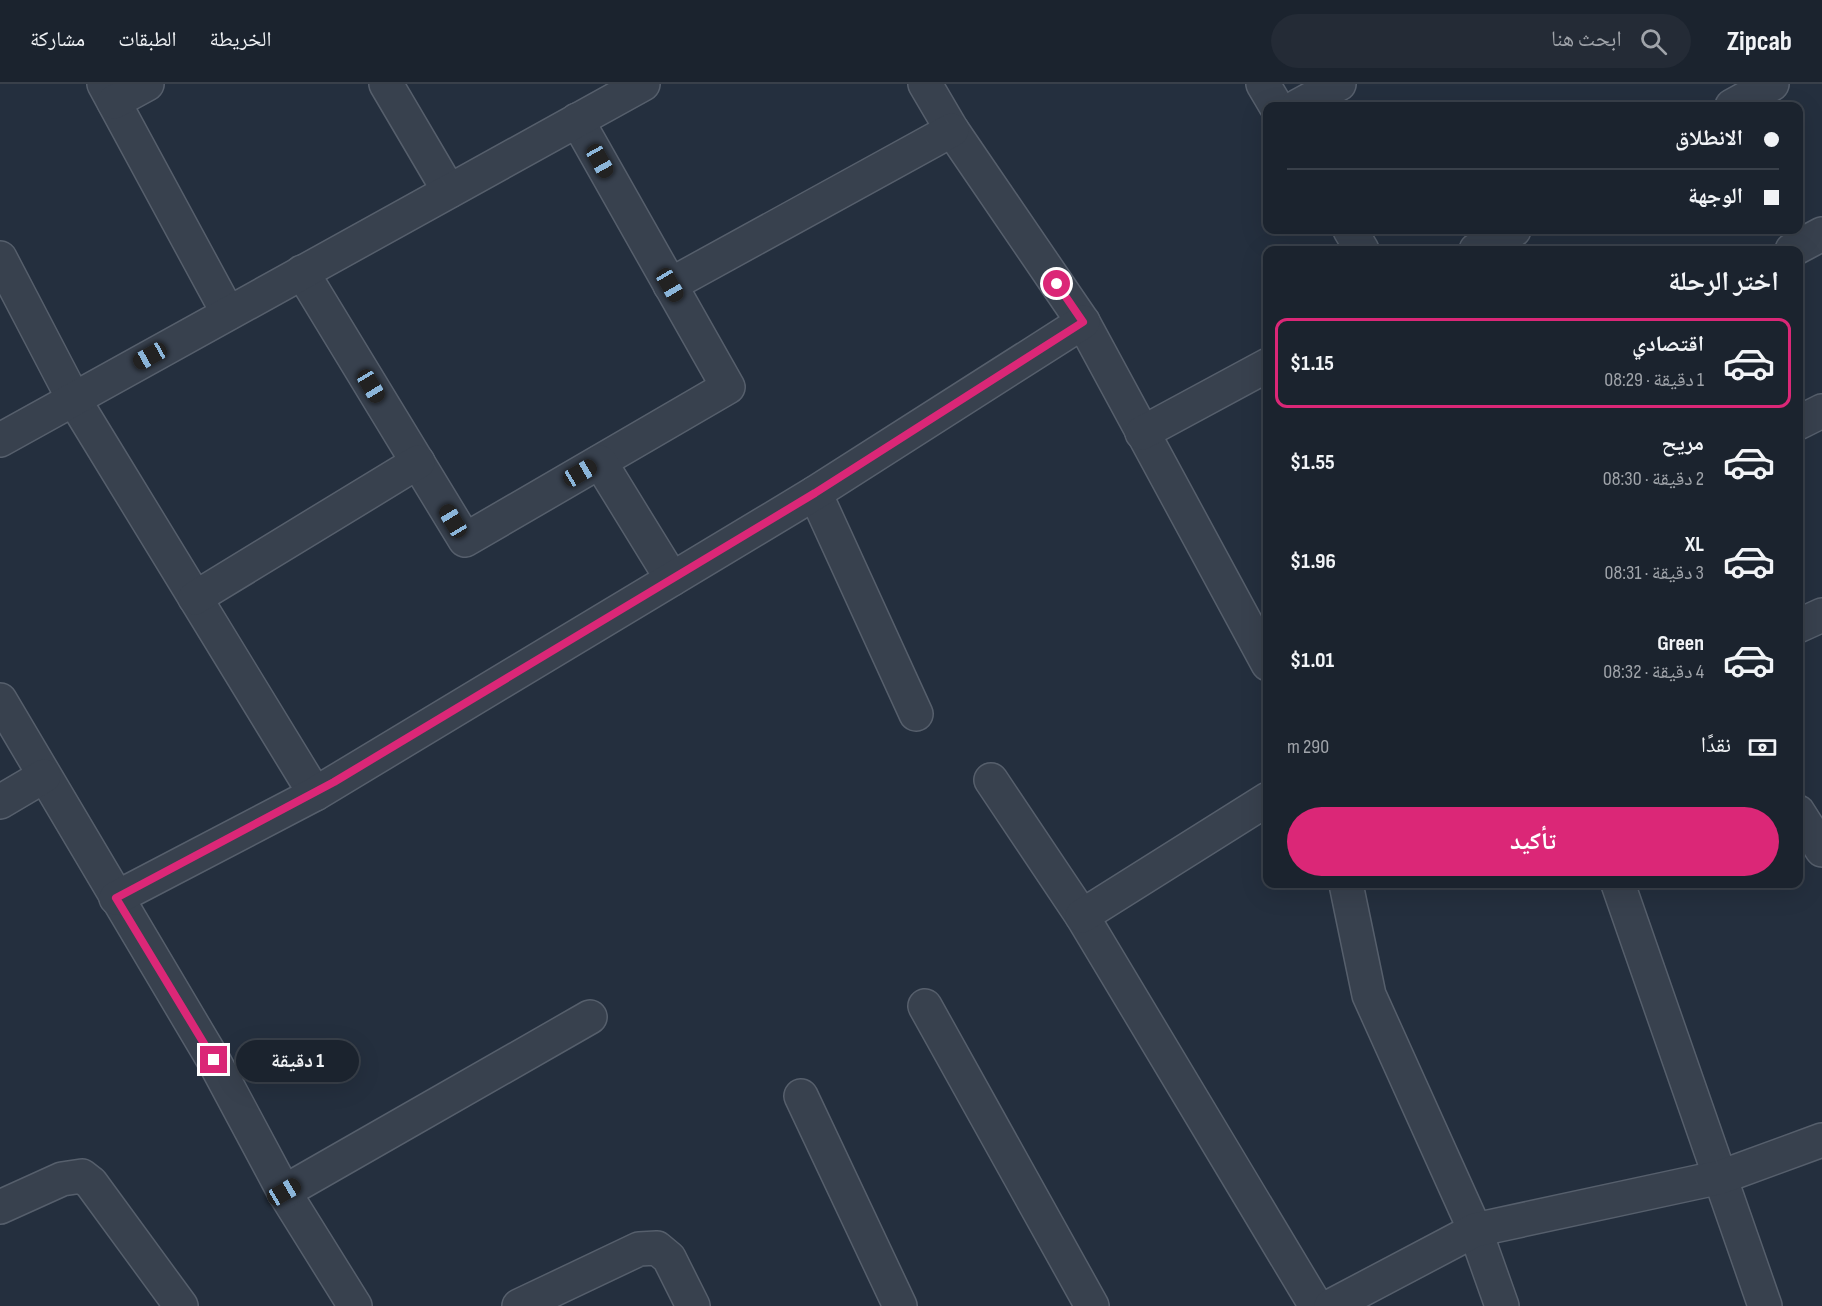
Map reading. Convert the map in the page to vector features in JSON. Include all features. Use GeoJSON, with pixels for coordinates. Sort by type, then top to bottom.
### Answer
{"type":"FeatureCollection","features":[{"type":"Feature","properties":{"kind":"street"},"geometry":{"type":"LineString","coordinates":[[147,84],[109,93],[228,313]]}},
{"type":"Feature","properties":{"kind":"street"},"geometry":{"type":"LineString","coordinates":[[386,84],[449,191]]}},
{"type":"Feature","properties":{"kind":"street"},"geometry":{"type":"LineString","coordinates":[[0,440],[644,84]]}},
{"type":"Feature","properties":{"kind":"street"},"geometry":{"type":"LineString","coordinates":[[925,84],[952,130],[1083,322],[1263,655]]}},
{"type":"Feature","properties":{"kind":"street"},"geometry":{"type":"LineString","coordinates":[[1263,84],[1274,102]]}},
{"type":"Feature","properties":{"kind":"street"},"geometry":{"type":"LineString","coordinates":[[1305,102],[1339,84]]}},
{"type":"Feature","properties":{"kind":"street"},"geometry":{"type":"LineString","coordinates":[[1739,102],[1772,84]]}},
{"type":"Feature","properties":{"kind":"street"},"geometry":{"type":"LineString","coordinates":[[302,272],[465,540],[728,387],[577,120]]}},
{"type":"Feature","properties":{"kind":"street"},"geometry":{"type":"LineString","coordinates":[[670,285],[952,130]]}},
{"type":"Feature","properties":{"kind":"street"},"geometry":{"type":"LineString","coordinates":[[1484,246],[1506,234]]}},
{"type":"Feature","properties":{"kind":"street"},"geometry":{"type":"LineString","coordinates":[[1800,246],[1822,234]]}},
{"type":"Feature","properties":{"kind":"street"},"geometry":{"type":"LineString","coordinates":[[0,258],[73,399],[315,794]]}},
{"type":"Feature","properties":{"kind":"street"},"geometry":{"type":"LineString","coordinates":[[116,898],[315,794],[815,493],[1083,322]]}},
{"type":"Feature","properties":{"kind":"street"},"geometry":{"type":"LineString","coordinates":[[1142,433],[1263,368]]}},
{"type":"Feature","properties":{"kind":"street"},"geometry":{"type":"LineString","coordinates":[[1803,420],[1822,411]]}},
{"type":"Feature","properties":{"kind":"street"},"geometry":{"type":"LineString","coordinates":[[195,598],[418,462]]}},
{"type":"Feature","properties":{"kind":"street"},"geometry":{"type":"LineString","coordinates":[[600,462],[672,579]]}},
{"type":"Feature","properties":{"kind":"street"},"geometry":{"type":"LineString","coordinates":[[815,493],[916,714]]}},
{"type":"Feature","properties":{"kind":"street"},"geometry":{"type":"LineString","coordinates":[[1803,624],[1822,615]]}},
{"type":"Feature","properties":{"kind":"street"},"geometry":{"type":"LineString","coordinates":[[0,700],[214,1060],[284,1192],[355,1306]]}},
{"type":"Feature","properties":{"kind":"street"},"geometry":{"type":"LineString","coordinates":[[0,802],[44,776]]}},
{"type":"Feature","properties":{"kind":"street"},"geometry":{"type":"LineString","coordinates":[[991,780],[1082,916],[1316,1306]]}},
{"type":"Feature","properties":{"kind":"street"},"geometry":{"type":"LineString","coordinates":[[1082,916],[1263,802]]}},
{"type":"Feature","properties":{"kind":"street"},"geometry":{"type":"LineString","coordinates":[[1803,820],[1822,848]]}},
{"type":"Feature","properties":{"kind":"street"},"geometry":{"type":"LineString","coordinates":[[1347,888],[1369,995],[1475,1230],[1502,1306]]}},
{"type":"Feature","properties":{"kind":"street"},"geometry":{"type":"LineString","coordinates":[[1619,888],[1765,1306]]}},
{"type":"Feature","properties":{"kind":"street"},"geometry":{"type":"LineString","coordinates":[[925,1006],[1092,1306]]}},
{"type":"Feature","properties":{"kind":"street"},"geometry":{"type":"LineString","coordinates":[[284,1192],[590,1017]]}},
{"type":"Feature","properties":{"kind":"street"},"geometry":{"type":"LineString","coordinates":[[801,1096],[900,1306]]}},
{"type":"Feature","properties":{"kind":"street"},"geometry":{"type":"LineString","coordinates":[[1331,1306],[1475,1230],[1721,1177],[1822,1140]]}},
{"type":"Feature","properties":{"kind":"street"},"geometry":{"type":"LineString","coordinates":[[0,1207],[62,1179],[82,1176],[91,1184],[181,1306]]}},
{"type":"Feature","properties":{"kind":"street"},"geometry":{"type":"LineString","coordinates":[[519,1306],[639,1249],[657,1248],[669,1258],[693,1306]]}},
{"type":"Feature","properties":{"kind":"route"},"geometry":{"type":"LineString","coordinates":[[214,1060],[116,898],[315,794],[815,493],[1083,322],[1057,284]]}}]}
